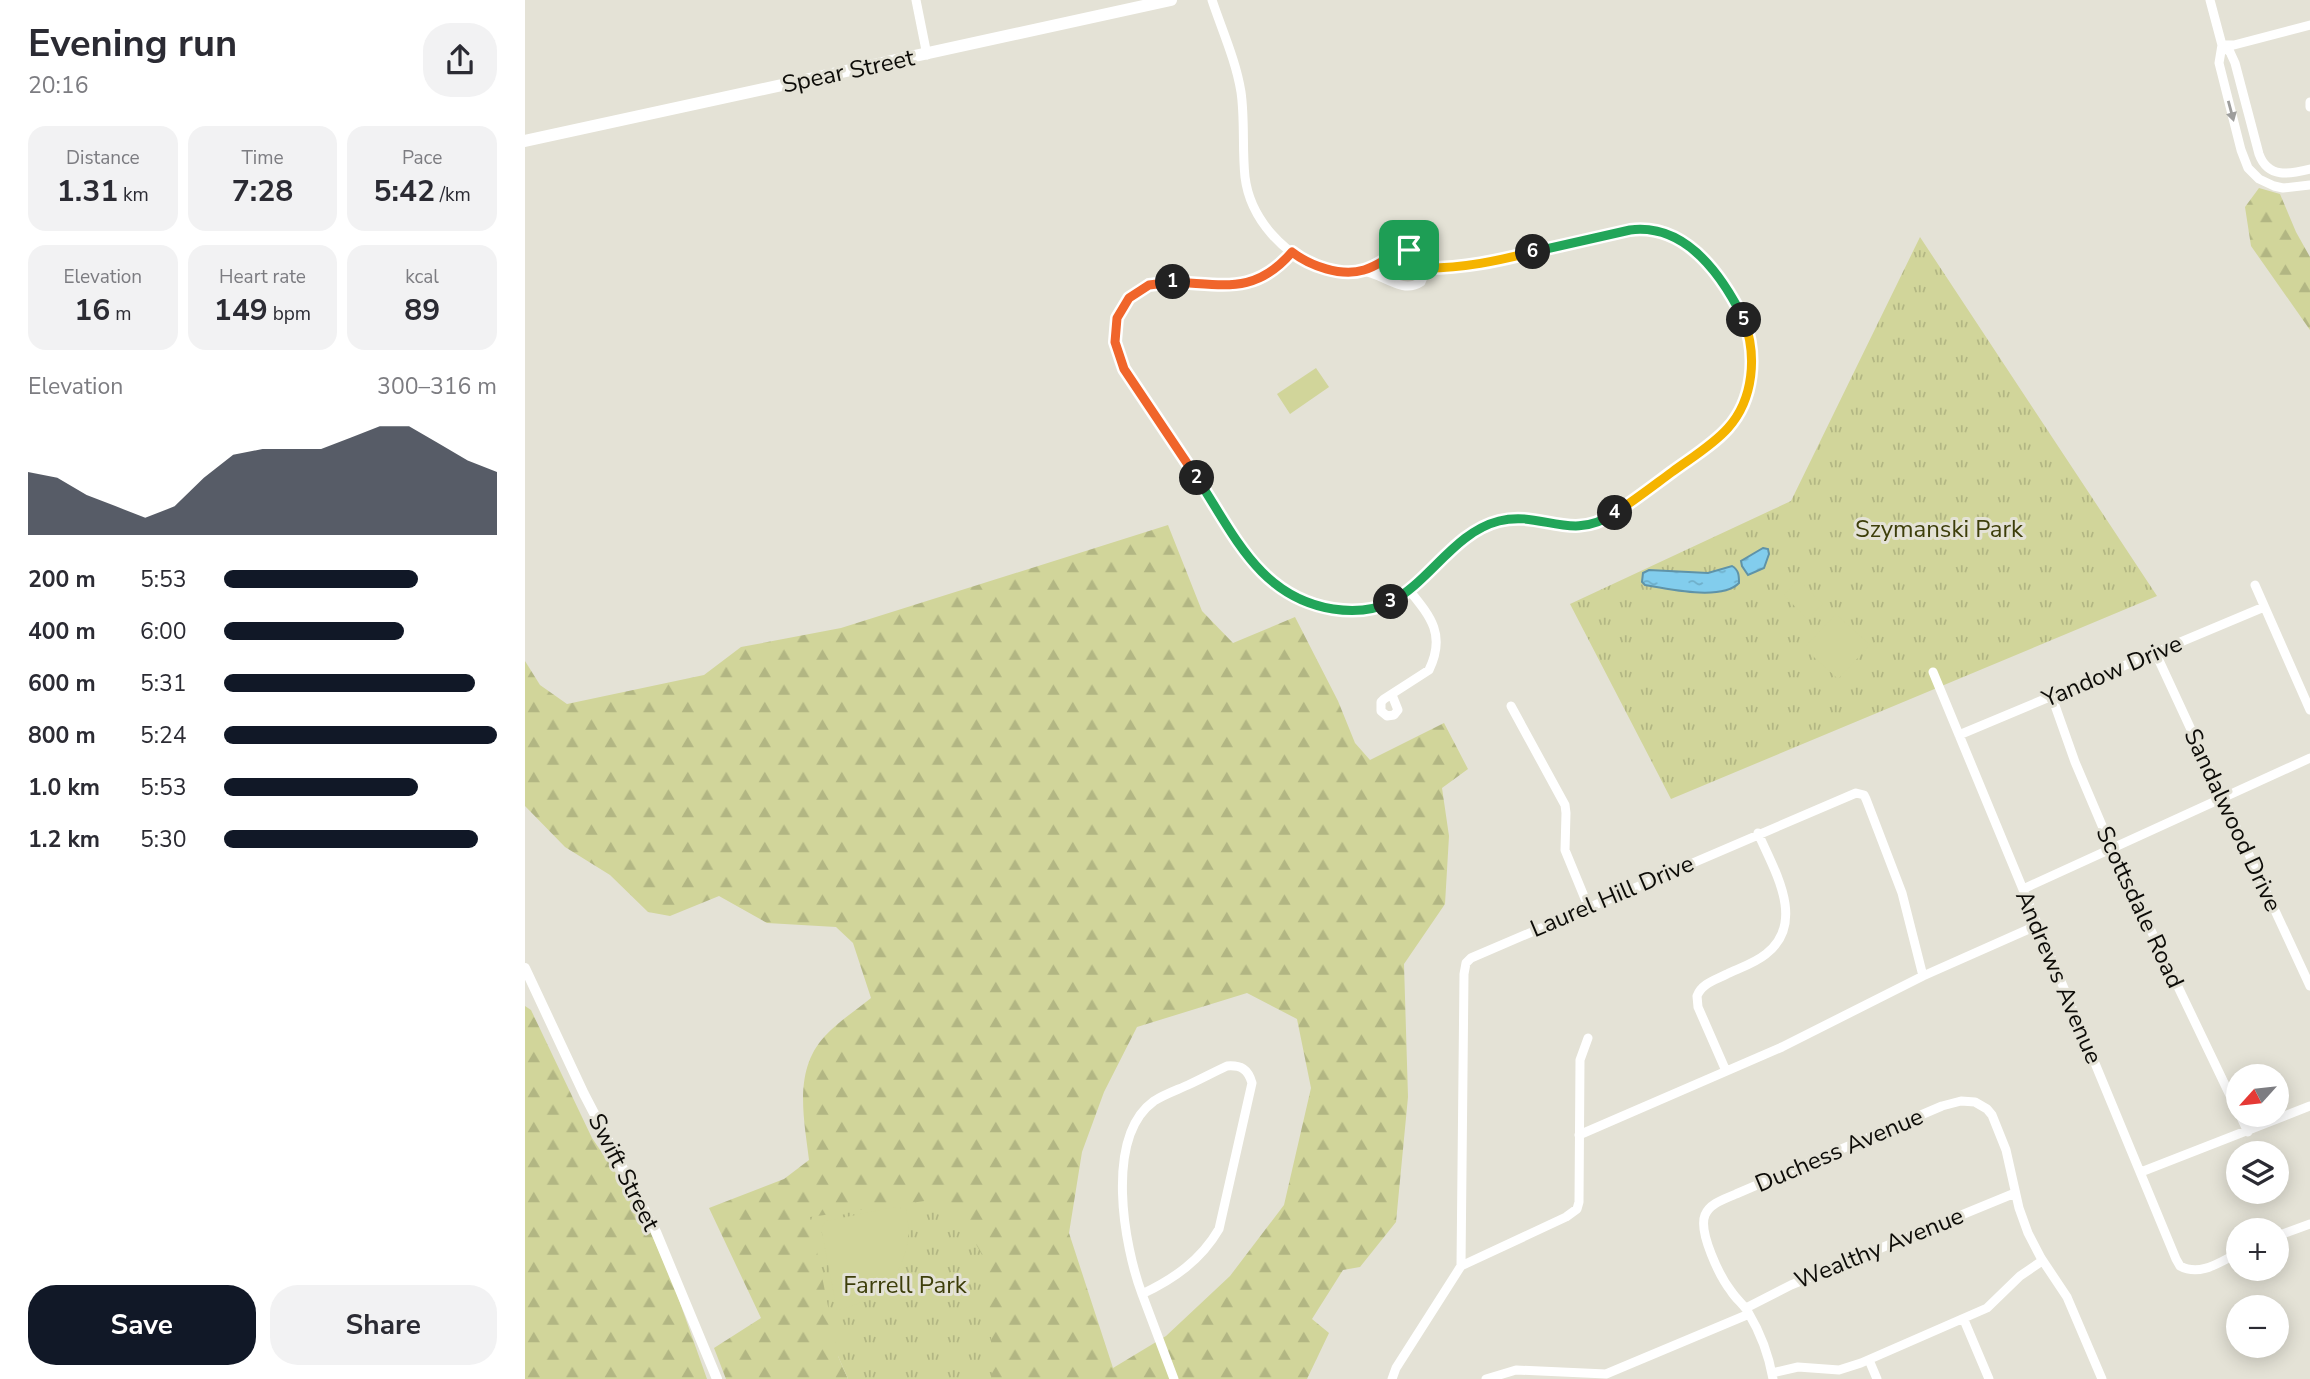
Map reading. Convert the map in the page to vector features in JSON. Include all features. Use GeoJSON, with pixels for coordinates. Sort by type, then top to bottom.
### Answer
{"type":"FeatureCollection","features":[{"type":"Feature","properties":{"kind":"main road","name":"Spear Street"},"geometry":{"type":"LineString","coordinates":[[525,141],[1171,0]]}},
{"type":"Feature","properties":{"kind":"street"},"geometry":{"type":"LineString","coordinates":[[916,0],[927,55]]}},
{"type":"Feature","properties":{"kind":"street"},"geometry":{"type":"LineString","coordinates":[[1212,0],[1240,89],[1244,173],[1257,214],[1271,234],[1292,252],[1324,269],[1364,271],[1403,286],[1411,286],[1421,282],[1427,268],[1423,257],[1409,250],[1401,251],[1364,271]]}},
{"type":"Feature","properties":{"kind":"street"},"geometry":{"type":"LineString","coordinates":[[2210,0],[2222,45],[2218,64],[2248,167],[2259,179],[2274,186],[2283,188],[2310,185]]}},
{"type":"Feature","properties":{"kind":"street"},"geometry":{"type":"LineString","coordinates":[[2222,45],[2234,45],[2310,25]]}},
{"type":"Feature","properties":{"kind":"street"},"geometry":{"type":"LineString","coordinates":[[2222,45],[2227,48],[2235,63],[2259,154],[2265,165],[2284,174],[2310,169]]}},
{"type":"Feature","properties":{"kind":"street"},"geometry":{"type":"LineString","coordinates":[[2310,102],[2310,107]]}},
{"type":"Feature","properties":{"kind":"street"},"geometry":{"type":"LineString","coordinates":[[1292,252],[1275,270],[1252,282],[1166,282],[1154,283],[1138,291],[1125,303],[1117,318],[1115,342],[1119,358],[1266,579],[1282,591],[1306,602],[1347,611],[1376,608],[1409,590],[1464,541],[1490,524],[1518,518],[1572,527],[1592,524],[1610,516],[1728,429],[1743,402],[1752,368],[1749,333],[1733,299],[1697,252],[1666,233],[1645,229],[1630,230],[1480,265],[1427,268]]}},
{"type":"Feature","properties":{"kind":"street"},"geometry":{"type":"LineString","coordinates":[[2255,585],[2310,710]]}},
{"type":"Feature","properties":{"kind":"street"},"geometry":{"type":"LineString","coordinates":[[1392,695],[1429,670],[1436,644],[1432,621],[1409,590]]}},
{"type":"Feature","properties":{"kind":"street","name":"Yandow Drive"},"geometry":{"type":"LineString","coordinates":[[1959,735],[2264,607]]}},
{"type":"Feature","properties":{"kind":"street","name":"Sandalwood Drive"},"geometry":{"type":"LineString","coordinates":[[2155,654],[2310,986]]}},
{"type":"Feature","properties":{"kind":"street","name":"Andrews Avenue"},"geometry":{"type":"LineString","coordinates":[[1933,672],[2176,1259],[2180,1266],[2195,1271],[2204,1270],[2226,1259]]}},
{"type":"Feature","properties":{"kind":"street","name":"Scottsdale Road"},"geometry":{"type":"LineString","coordinates":[[2052,697],[2075,762],[2112,849],[2226,1086]]}},
{"type":"Feature","properties":{"kind":"street"},"geometry":{"type":"LineString","coordinates":[[1510,706],[1565,805],[1565,850],[1588,906]]}},
{"type":"Feature","properties":{"kind":"street"},"geometry":{"type":"LineString","coordinates":[[2023,889],[2310,758]]}},
{"type":"Feature","properties":{"kind":"street","name":"Laurel Hill Drive"},"geometry":{"type":"LineString","coordinates":[[1461,1266],[1465,966],[1478,953],[1851,794],[1864,795],[1902,893],[1923,976]]}},
{"type":"Feature","properties":{"kind":"street"},"geometry":{"type":"LineString","coordinates":[[1726,1071],[1698,1007],[1697,996],[1705,985],[1767,953],[1783,932],[1786,919],[1784,896],[1758,833]]}},
{"type":"Feature","properties":{"kind":"street"},"geometry":{"type":"LineString","coordinates":[[1579,1135],[1797,1040],[1923,976],[2038,925]]}},
{"type":"Feature","properties":{"kind":"street","name":"Swift Street"},"geometry":{"type":"LineString","coordinates":[[525,968],[584,1094],[656,1232],[717,1379]]}},
{"type":"Feature","properties":{"kind":"street"},"geometry":{"type":"LineString","coordinates":[[1392,1379],[1396,1368],[1461,1266],[1566,1217],[1577,1209],[1580,1060],[1588,1038]]}},
{"type":"Feature","properties":{"kind":"street"},"geometry":{"type":"LineString","coordinates":[[1142,1294],[1163,1284],[1196,1259],[1210,1245],[1219,1228],[1252,1083],[1245,1069],[1227,1066],[1153,1102],[1139,1117],[1131,1134],[1123,1182],[1126,1237],[1130,1259],[1142,1294],[1174,1379]]}},
{"type":"Feature","properties":{"kind":"street","name":"Duchess Avenue"},"geometry":{"type":"LineString","coordinates":[[1748,1311],[1723,1279],[1710,1248],[1703,1221],[1709,1208],[1736,1194],[1942,1107],[1971,1101],[1987,1109],[1996,1125],[2010,1160],[2015,1193]]}},
{"type":"Feature","properties":{"kind":"street"},"geometry":{"type":"LineString","coordinates":[[2141,1172],[2310,1107]]}},
{"type":"Feature","properties":{"kind":"street","name":"Scottsdale Road"},"geometry":{"type":"LineString","coordinates":[[2246,1127],[2248,1132]]}},
{"type":"Feature","properties":{"kind":"street"},"geometry":{"type":"LineString","coordinates":[[2015,1193],[2021,1215],[2042,1261],[2067,1297],[2102,1379]]}},
{"type":"Feature","properties":{"kind":"street","name":"Wealthy Avenue"},"geometry":{"type":"LineString","coordinates":[[1486,1379],[1516,1370],[1606,1374],[1748,1311],[1790,1284],[2015,1193]]}},
{"type":"Feature","properties":{"kind":"street"},"geometry":{"type":"LineString","coordinates":[[2289,1232],[2310,1224]]}},
{"type":"Feature","properties":{"kind":"street"},"geometry":{"type":"LineString","coordinates":[[1748,1311],[1764,1346],[1772,1376],[1798,1367],[1839,1370],[1964,1320],[1994,1304],[2020,1276],[2042,1261]]}},
{"type":"Feature","properties":{"kind":"street"},"geometry":{"type":"LineString","coordinates":[[1964,1320],[1989,1379]]}},
{"type":"Feature","properties":{"kind":"street"},"geometry":{"type":"LineString","coordinates":[[1869,1360],[1877,1379]]}},
{"type":"Feature","properties":{"kind":"green space"},"geometry":{"type":"Polygon","coordinates":[[[2259,188],[2280,194],[2310,257],[2310,330],[2251,246],[2245,207],[2259,188]]]}},
{"type":"Feature","properties":{"kind":"green space","name":"Szymanski Park"},"geometry":{"type":"Polygon","coordinates":[[[1920,237],[2157,596],[1671,799],[1570,604],[1791,501],[1920,237]]]}},
{"type":"Feature","properties":{"kind":"green space"},"geometry":{"type":"Polygon","coordinates":[[[1316,368],[1329,387],[1290,414],[1277,394],[1316,368]]]}},
{"type":"Feature","properties":{"kind":"green space"},"geometry":{"type":"Polygon","coordinates":[[[1168,525],[1202,611],[1233,643],[1295,617],[1338,701],[1355,743],[1370,760],[1444,723],[1468,769],[1442,788],[1449,836],[1445,904],[1404,964],[1408,1097],[1396,1222],[1360,1267],[1343,1270],[1312,1319],[1329,1333],[1307,1379],[992,1379],[992,1346],[838,1356],[848,1379],[726,1379],[714,1348],[761,1318],[709,1208],[784,1179],[809,1160],[803,1111],[808,1064],[825,1036],[871,998],[853,943],[836,927],[767,923],[719,896],[670,916],[648,912],[610,875],[565,847],[525,806],[525,661],[540,685],[567,704],[704,675],[741,647],[841,628],[1168,525]],[[1247,993],[1137,1027],[1104,1092],[1082,1152],[1069,1233],[1113,1368],[1166,1336],[1230,1276],[1284,1205],[1311,1088],[1297,1019],[1247,993]]]}},
{"type":"Feature","properties":{"kind":"green space"},"geometry":{"type":"Polygon","coordinates":[[[1798,580],[1823,604],[1807,619],[1784,595],[1798,580]]]}},
{"type":"Feature","properties":{"kind":"green space"},"geometry":{"type":"Polygon","coordinates":[[[1836,614],[1870,645],[1838,679],[1804,648],[1836,614]]]}},
{"type":"Feature","properties":{"kind":"green space"},"geometry":{"type":"Polygon","coordinates":[[[525,1006],[531,1010],[592,1138],[636,1203],[673,1283],[707,1379],[525,1379],[525,1006]]]}},
{"type":"Feature","properties":{"kind":"green space","name":"Farrell Park"},"geometry":{"type":"Polygon","coordinates":[[[939,1199],[960,1215],[982,1255],[992,1346],[992,1379],[848,1379],[838,1356],[810,1217],[939,1199]]]}},
{"type":"Feature","properties":{"kind":"green space"},"geometry":{"type":"Polygon","coordinates":[[[895,1207],[906,1209],[908,1228],[907,1245],[895,1275],[871,1297],[837,1310],[821,1228],[826,1221],[895,1207]]]}},
{"type":"Feature","properties":{"kind":"water"},"geometry":{"type":"Polygon","coordinates":[[[1763,548],[1768,549],[1769,554],[1764,568],[1748,575],[1741,561],[1763,548]]]}},
{"type":"Feature","properties":{"kind":"water"},"geometry":{"type":"Polygon","coordinates":[[[1732,566],[1737,571],[1739,583],[1720,591],[1680,591],[1645,585],[1642,582],[1643,573],[1649,570],[1708,573],[1732,566]]]}},
{"type":"Feature","properties":{"kind":"route"},"geometry":{"type":"LineString","coordinates":[[1645,229],[1666,233],[1697,252],[1733,299],[1749,333],[1752,357],[1750,380],[1743,402],[1728,429],[1601,522],[1572,527],[1518,518],[1499,521],[1473,534],[1409,590],[1386,604],[1376,608],[1347,611],[1312,604],[1275,586],[1253,563],[1124,369],[1114,336],[1119,313],[1129,298],[1154,283],[1244,284],[1269,275],[1292,252],[1324,269],[1364,271],[1401,251],[1409,250],[1423,257],[1427,268],[1454,268],[1480,265],[1630,230],[1645,229]]}}]}
